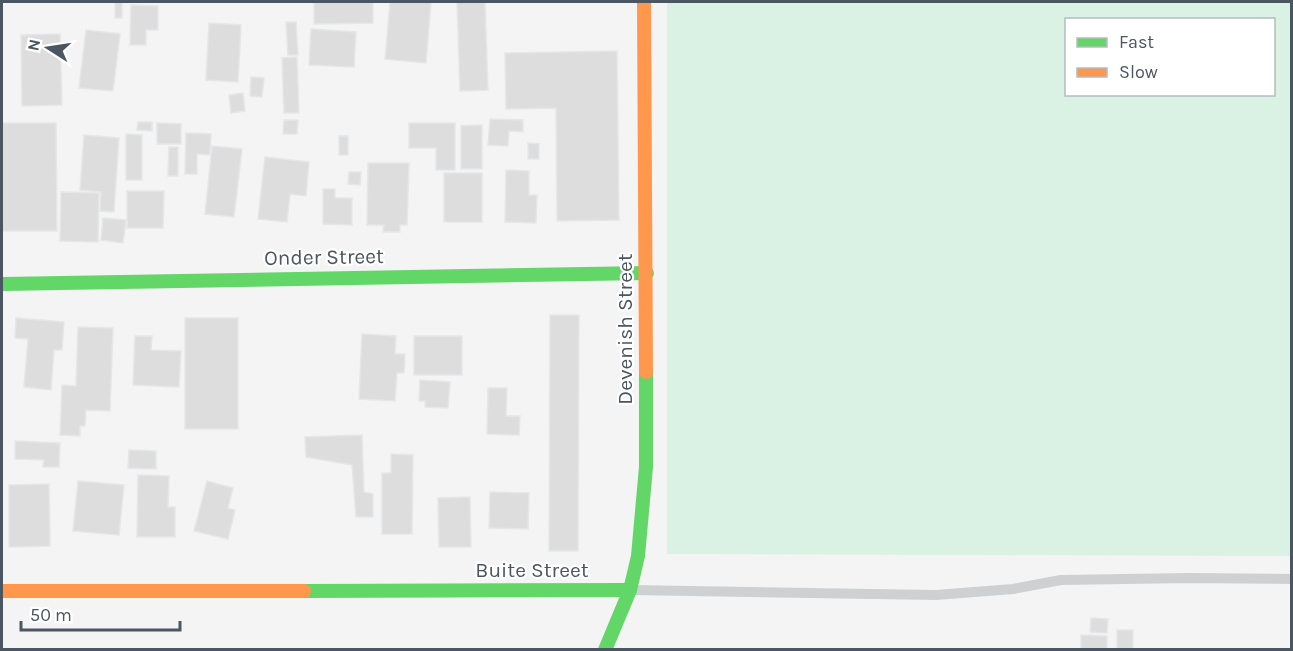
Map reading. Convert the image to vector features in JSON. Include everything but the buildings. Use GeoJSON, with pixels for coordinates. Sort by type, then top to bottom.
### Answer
{"type":"FeatureCollection","features":[{"type":"Feature","properties":{"kind":"street","name":"Devenish Street"},"geometry":{"type":"LineString","coordinates":[[605,650],[630,590],[638,556],[646,467],[644,2]]}},
{"type":"Feature","properties":{"kind":"street","name":"Onder Street"},"geometry":{"type":"LineString","coordinates":[[2,284],[646,273]]}},
{"type":"Feature","properties":{"kind":"street","name":"Buite Street"},"geometry":{"type":"LineString","coordinates":[[2,591],[630,590]]}},
{"type":"Feature","properties":{"kind":"lane","name":"Buite Street"},"geometry":{"type":"LineString","coordinates":[[630,590],[936,595],[1013,589],[1062,580],[1292,579]]}},
{"type":"Feature","properties":{"kind":"green space"},"geometry":{"type":"Polygon","coordinates":[[[667,2],[1291,2],[1291,556],[667,554],[667,2]]]}},
{"type":"Feature","properties":{"kind":"traffic: fast"},"geometry":{"type":"LineString","coordinates":[[2,284],[647,273]]}},
{"type":"Feature","properties":{"kind":"traffic: fast"},"geometry":{"type":"LineString","coordinates":[[605,650],[630,590],[638,556],[646,467],[646,372]]}},
{"type":"Feature","properties":{"kind":"traffic: fast"},"geometry":{"type":"LineString","coordinates":[[304,591],[630,590]]}},
{"type":"Feature","properties":{"kind":"traffic: slow"},"geometry":{"type":"LineString","coordinates":[[644,2],[646,372]]}},
{"type":"Feature","properties":{"kind":"traffic: slow"},"geometry":{"type":"LineString","coordinates":[[2,591],[304,591]]}}]}
